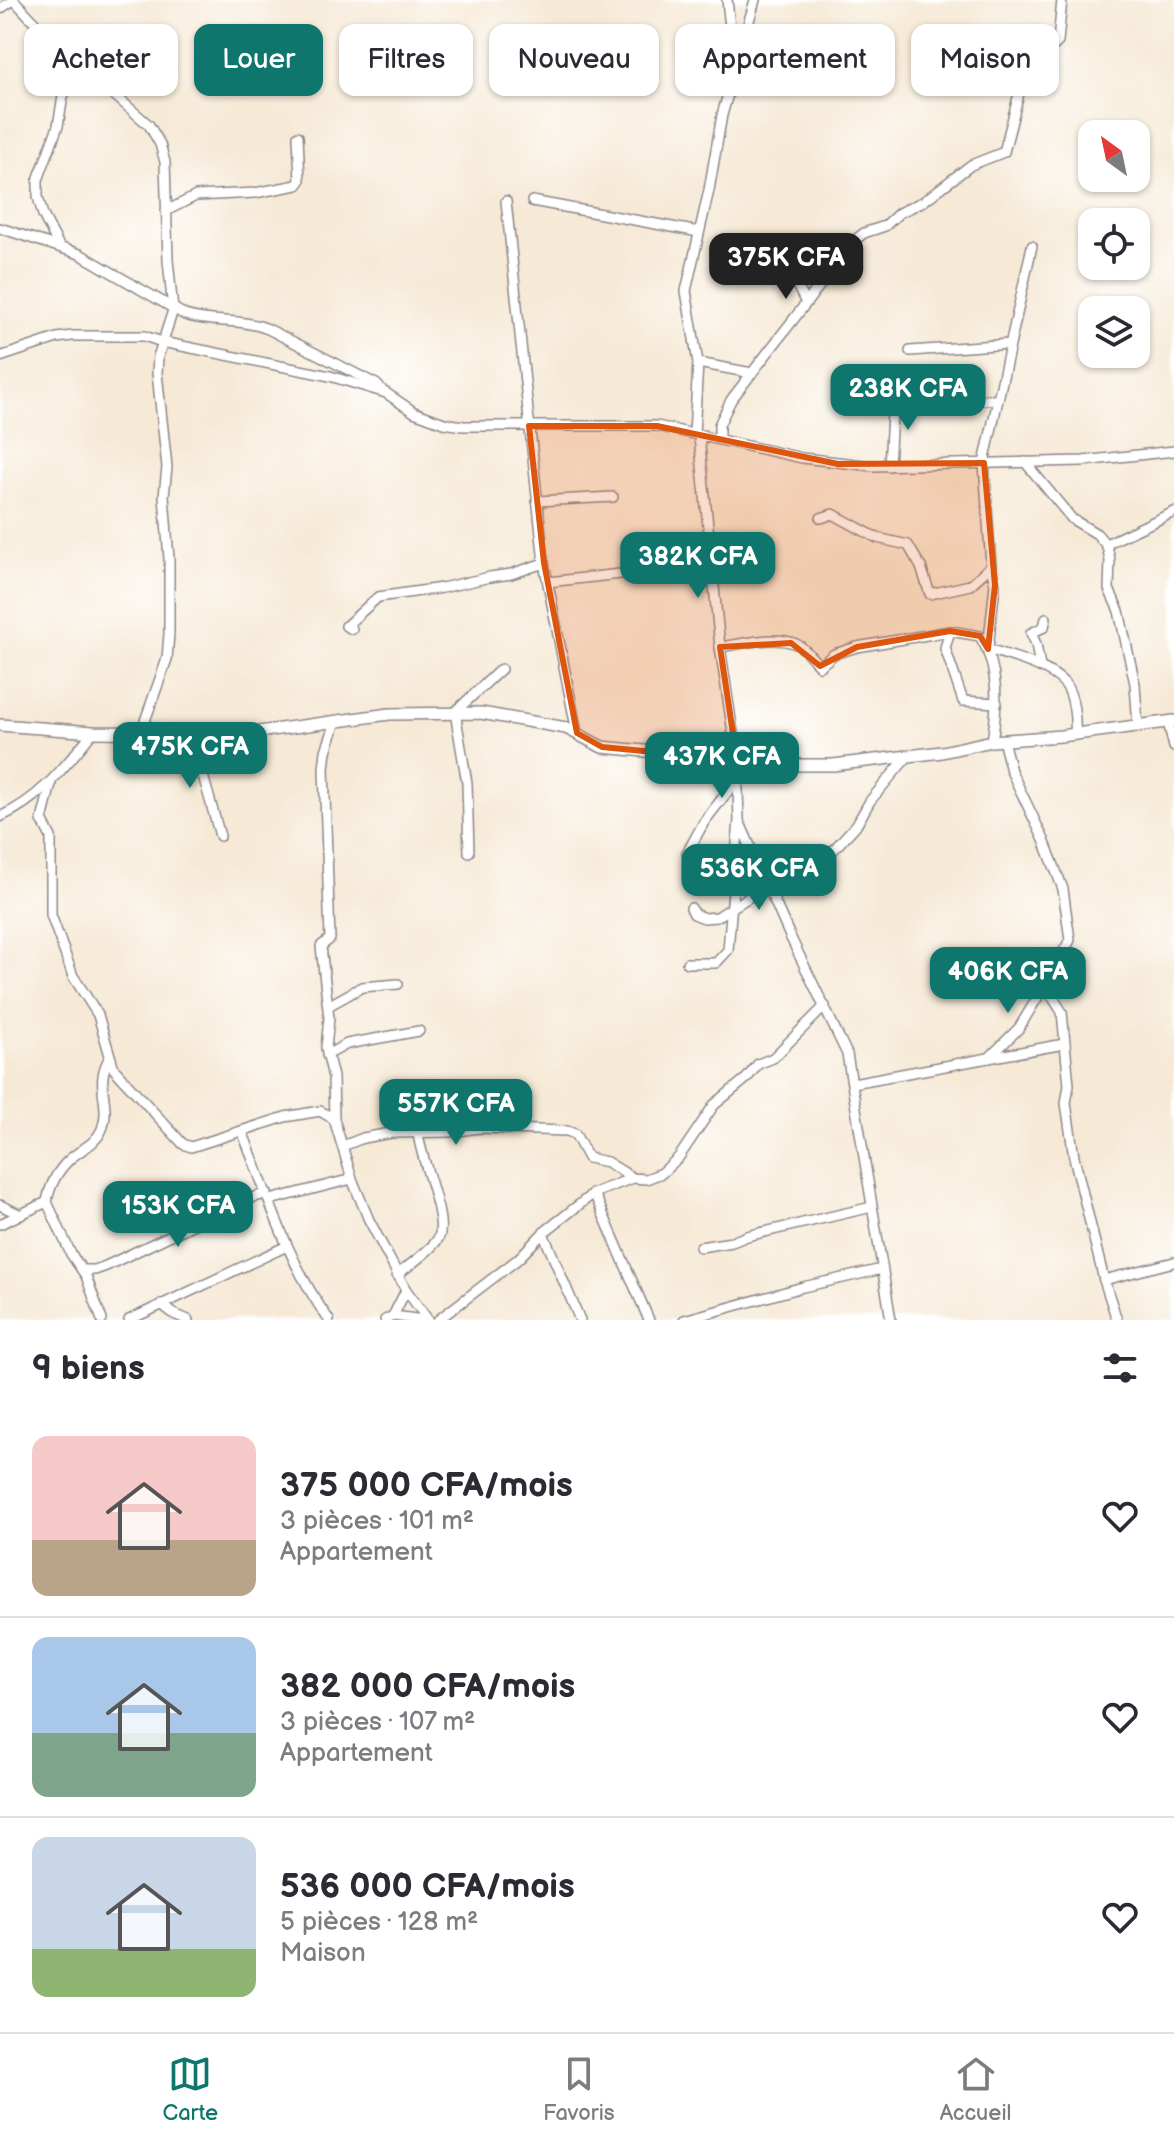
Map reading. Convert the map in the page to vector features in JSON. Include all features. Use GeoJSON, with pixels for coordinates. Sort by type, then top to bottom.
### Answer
{"type":"FeatureCollection","features":[{"type":"Feature","properties":{"kind":"main road"},"geometry":{"type":"LineString","coordinates":[[0,725],[93,732],[243,734],[389,714],[455,712],[500,715],[566,728],[602,747],[737,760],[833,765],[942,752],[997,740],[1171,722]]}},
{"type":"Feature","properties":{"kind":"street"},"geometry":{"type":"LineString","coordinates":[[727,0],[727,24]]}},
{"type":"Feature","properties":{"kind":"street"},"geometry":{"type":"LineString","coordinates":[[749,24],[755,0]]}},
{"type":"Feature","properties":{"kind":"street"},"geometry":{"type":"LineString","coordinates":[[697,435],[710,434],[719,425],[731,400],[855,240],[864,233],[885,226],[899,213],[924,201],[971,165],[1004,152],[1024,74],[1058,42],[1062,0]]}},
{"type":"Feature","properties":{"kind":"street"},"geometry":{"type":"LineString","coordinates":[[0,9],[15,1],[36,24]]}},
{"type":"Feature","properties":{"kind":"street"},"geometry":{"type":"LineString","coordinates":[[59,246],[43,215],[38,197],[38,180],[58,126],[63,96]]}},
{"type":"Feature","properties":{"kind":"street"},"geometry":{"type":"LineString","coordinates":[[116,96],[149,125],[160,144],[165,162],[173,310],[162,342],[157,373],[167,467],[164,496],[169,559],[169,634],[167,659],[141,732]]}},
{"type":"Feature","properties":{"kind":"street"},"geometry":{"type":"LineString","coordinates":[[687,963],[716,963],[729,946],[739,820],[737,760],[720,647],[697,435],[698,363],[686,291],[728,96]]}},
{"type":"Feature","properties":{"kind":"street"},"geometry":{"type":"LineString","coordinates":[[166,211],[196,196],[255,193],[297,185],[300,181],[298,136]]}},
{"type":"Feature","properties":{"kind":"street"},"geometry":{"type":"LineString","coordinates":[[506,201],[544,563],[577,733]]}},
{"type":"Feature","properties":{"kind":"street"},"geometry":{"type":"LineString","coordinates":[[532,201],[699,232]]}},
{"type":"Feature","properties":{"kind":"street"},"geometry":{"type":"LineString","coordinates":[[0,228],[80,254],[130,281],[173,310],[203,321],[259,326],[376,384],[414,412],[444,423],[463,426],[657,426],[838,464],[889,466],[1109,459],[1174,451]]}},
{"type":"Feature","properties":{"kind":"street"},"geometry":{"type":"LineString","coordinates":[[988,649],[995,585],[984,463],[1032,246]]}},
{"type":"Feature","properties":{"kind":"street"},"geometry":{"type":"LineString","coordinates":[[778,248],[806,303]]}},
{"type":"Feature","properties":{"kind":"street"},"geometry":{"type":"LineString","coordinates":[[150,339],[169,325]]}},
{"type":"Feature","properties":{"kind":"street"},"geometry":{"type":"LineString","coordinates":[[0,357],[57,338],[126,335],[330,376],[386,393]]}},
{"type":"Feature","properties":{"kind":"street"},"geometry":{"type":"LineString","coordinates":[[910,351],[1010,344]]}},
{"type":"Feature","properties":{"kind":"street"},"geometry":{"type":"LineString","coordinates":[[698,363],[752,373]]}},
{"type":"Feature","properties":{"kind":"street"},"geometry":{"type":"LineString","coordinates":[[889,466],[893,397],[997,400]]}},
{"type":"Feature","properties":{"kind":"street"},"geometry":{"type":"LineString","coordinates":[[719,425],[719,440]]}},
{"type":"Feature","properties":{"kind":"street"},"geometry":{"type":"LineString","coordinates":[[1025,462],[1072,519],[1097,534],[1106,544],[1110,560],[1109,589],[1119,611],[1135,684],[1138,727]]}},
{"type":"Feature","properties":{"kind":"street"},"geometry":{"type":"LineString","coordinates":[[537,501],[613,497]]}},
{"type":"Feature","properties":{"kind":"street"},"geometry":{"type":"LineString","coordinates":[[1106,544],[1174,512]]}},
{"type":"Feature","properties":{"kind":"street"},"geometry":{"type":"LineString","coordinates":[[821,518],[833,514],[877,538],[908,545],[924,572],[930,594],[970,585],[991,566]]}},
{"type":"Feature","properties":{"kind":"street"},"geometry":{"type":"LineString","coordinates":[[352,629],[346,626],[378,597],[511,574],[544,563]]}},
{"type":"Feature","properties":{"kind":"street"},"geometry":{"type":"LineString","coordinates":[[548,582],[711,564]]}},
{"type":"Feature","properties":{"kind":"street"},"geometry":{"type":"LineString","coordinates":[[1040,667],[1031,633],[1044,627],[1046,618]]}},
{"type":"Feature","properties":{"kind":"street"},"geometry":{"type":"LineString","coordinates":[[720,647],[763,642],[791,643],[800,645],[820,666],[834,654],[857,647],[950,631],[980,636],[988,649],[995,678],[997,740],[1044,840],[1063,889],[1070,940],[1019,1028],[988,1059]]}},
{"type":"Feature","properties":{"kind":"street"},"geometry":{"type":"LineString","coordinates":[[950,631],[945,648],[963,701],[997,703]]}},
{"type":"Feature","properties":{"kind":"street"},"geometry":{"type":"LineString","coordinates":[[988,649],[1040,667],[1066,685],[1076,720],[1075,734]]}},
{"type":"Feature","properties":{"kind":"street"},"geometry":{"type":"LineString","coordinates":[[469,852],[467,783],[455,712],[501,669]]}},
{"type":"Feature","properties":{"kind":"street"},"geometry":{"type":"LineString","coordinates":[[336,722],[328,743],[324,768],[330,939],[321,946],[325,962],[327,1055],[333,1077],[334,1119],[352,1179],[397,1275],[426,1320]]}},
{"type":"Feature","properties":{"kind":"street"},"geometry":{"type":"LineString","coordinates":[[1171,722],[1174,747]]}},
{"type":"Feature","properties":{"kind":"street"},"geometry":{"type":"LineString","coordinates":[[0,817],[33,799],[51,784],[93,732]]}},
{"type":"Feature","properties":{"kind":"street"},"geometry":{"type":"LineString","coordinates":[[186,734],[200,766],[220,836]]}},
{"type":"Feature","properties":{"kind":"street"},"geometry":{"type":"LineString","coordinates":[[691,908],[694,914],[710,918],[731,909],[767,886],[806,874],[821,864],[857,824],[870,801],[908,756]]}},
{"type":"Feature","properties":{"kind":"street"},"geometry":{"type":"LineString","coordinates":[[687,853],[704,822],[738,778]]}},
{"type":"Feature","properties":{"kind":"street"},"geometry":{"type":"LineString","coordinates":[[51,784],[42,820],[51,837],[51,915],[73,976],[98,1015],[114,1069],[183,1144],[191,1147],[285,1117],[320,1111],[333,1104]]}},
{"type":"Feature","properties":{"kind":"street"},"geometry":{"type":"LineString","coordinates":[[739,820],[847,1054],[891,1320]]}},
{"type":"Feature","properties":{"kind":"street"},"geometry":{"type":"LineString","coordinates":[[328,1006],[362,987],[398,984]]}},
{"type":"Feature","properties":{"kind":"street"},"geometry":{"type":"LineString","coordinates":[[1045,985],[1062,1012],[1069,1085],[1066,1103],[1074,1157],[1117,1320]]}},
{"type":"Feature","properties":{"kind":"street"},"geometry":{"type":"LineString","coordinates":[[438,1320],[518,1259],[543,1233],[594,1193],[633,1178],[651,1178],[665,1171],[681,1154],[714,1105],[747,1078],[758,1064],[773,1058],[825,1006]]}},
{"type":"Feature","properties":{"kind":"street"},"geometry":{"type":"LineString","coordinates":[[327,1055],[347,1044],[419,1031]]}},
{"type":"Feature","properties":{"kind":"street"},"geometry":{"type":"LineString","coordinates":[[853,1083],[1064,1044]]}},
{"type":"Feature","properties":{"kind":"street"},"geometry":{"type":"LineString","coordinates":[[102,1320],[83,1270],[71,1254],[47,1202],[49,1187],[56,1175],[70,1159],[95,1141],[101,1131],[105,1117],[101,1081],[103,1068],[110,1057]]}},
{"type":"Feature","properties":{"kind":"street"},"geometry":{"type":"LineString","coordinates":[[320,1111],[334,1119]]}},
{"type":"Feature","properties":{"kind":"street"},"geometry":{"type":"LineString","coordinates":[[343,1146],[363,1138],[391,1133],[479,1128],[567,1131],[575,1134],[588,1158],[607,1162],[633,1178]]}},
{"type":"Feature","properties":{"kind":"street"},"geometry":{"type":"LineString","coordinates":[[242,1131],[287,1246],[312,1296],[329,1320]]}},
{"type":"Feature","properties":{"kind":"street"},"geometry":{"type":"LineString","coordinates":[[397,1275],[433,1244],[440,1231],[437,1204],[424,1166],[418,1133]]}},
{"type":"Feature","properties":{"kind":"street"},"geometry":{"type":"LineString","coordinates":[[83,1270],[106,1266],[238,1203],[352,1179]]}},
{"type":"Feature","properties":{"kind":"street"},"geometry":{"type":"LineString","coordinates":[[594,1193],[649,1320]]}},
{"type":"Feature","properties":{"kind":"street"},"geometry":{"type":"LineString","coordinates":[[0,1224],[47,1202]]}},
{"type":"Feature","properties":{"kind":"street"},"geometry":{"type":"LineString","coordinates":[[0,1205],[21,1215]]}},
{"type":"Feature","properties":{"kind":"street"},"geometry":{"type":"LineString","coordinates":[[700,1247],[872,1207]]}},
{"type":"Feature","properties":{"kind":"street"},"geometry":{"type":"LineString","coordinates":[[543,1233],[580,1320]]}},
{"type":"Feature","properties":{"kind":"street"},"geometry":{"type":"LineString","coordinates":[[129,1320],[287,1246]]}},
{"type":"Feature","properties":{"kind":"street"},"geometry":{"type":"LineString","coordinates":[[1104,1280],[1174,1262]]}},
{"type":"Feature","properties":{"kind":"street"},"geometry":{"type":"LineString","coordinates":[[684,1320],[882,1269]]}},
{"type":"Feature","properties":{"kind":"street"},"geometry":{"type":"LineString","coordinates":[[406,1290],[389,1318],[426,1320]]}},
{"type":"Feature","properties":{"kind":"street"},"geometry":{"type":"LineString","coordinates":[[161,1304],[188,1320]]}},
{"type":"Feature","properties":{"kind":"highlighted area"},"geometry":{"type":"Polygon","coordinates":[[[529,426],[657,426],[838,464],[984,463],[995,585],[988,649],[980,636],[950,631],[857,647],[820,666],[791,643],[720,647],[737,760],[602,747],[577,733],[544,563],[529,426]]]}}]}
